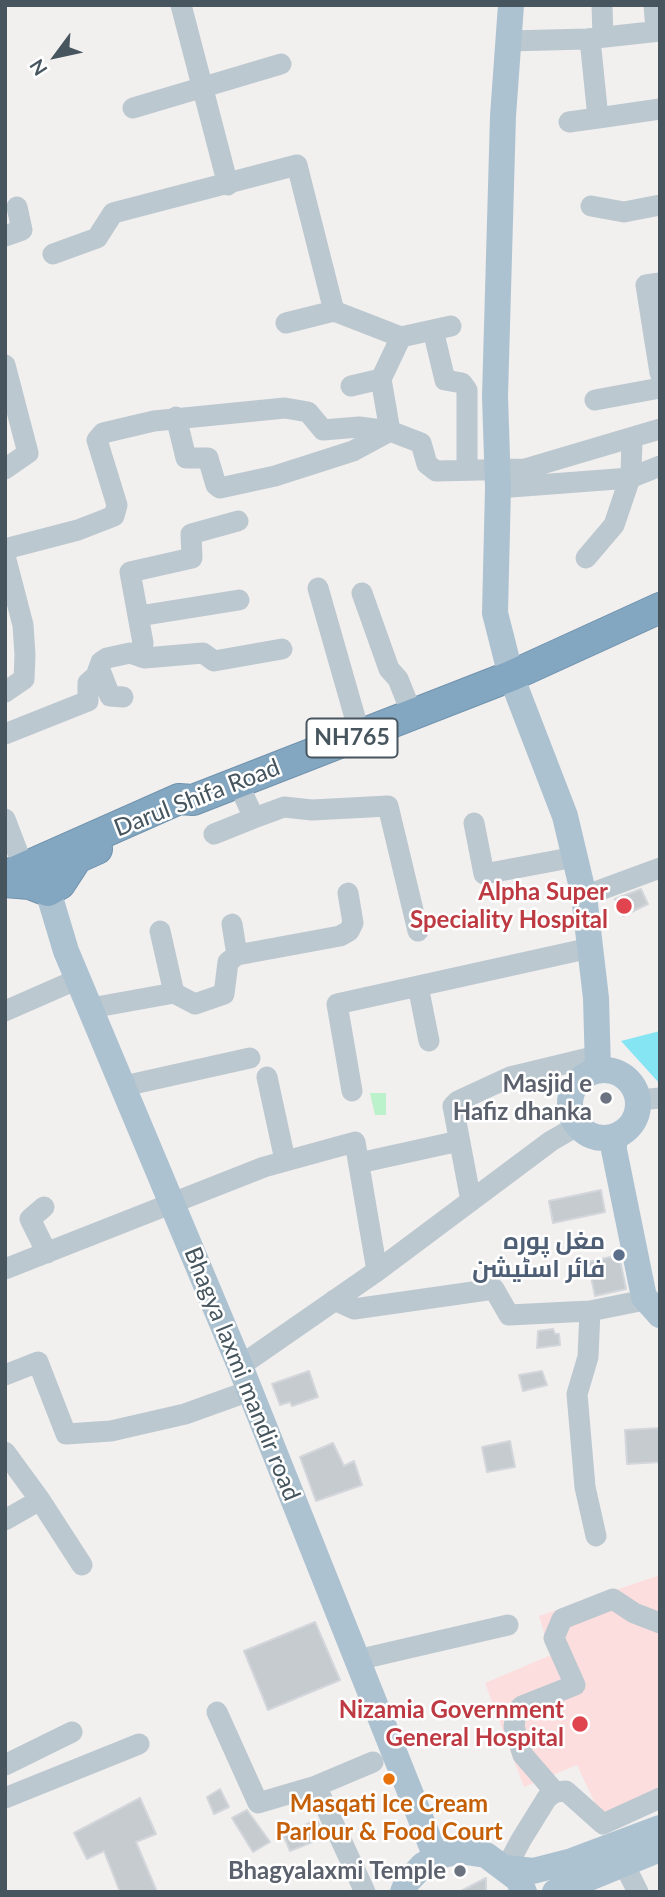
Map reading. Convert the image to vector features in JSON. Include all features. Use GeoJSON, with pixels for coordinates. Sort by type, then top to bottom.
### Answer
{"type":"FeatureCollection","features":[{"type":"Feature","properties":{"kind":"highway","name":"Darul Shifa Road"},"geometry":{"type":"LineString","coordinates":[[22,880],[60,884],[77,858],[182,811],[193,800],[511,676],[660,608]]}},
{"type":"Feature","properties":{"kind":"main road"},"geometry":{"type":"LineString","coordinates":[[511,5],[503,116],[495,396],[498,479],[495,613],[511,676],[565,816],[584,896],[596,998],[597,1063],[573,1088],[569,1101],[571,1114],[577,1126],[588,1135],[601,1139],[614,1138],[626,1131],[635,1121],[649,1099],[621,1074],[597,1063]]}},
{"type":"Feature","properties":{"kind":"main road","name":"Bhagya laxmi mandir road"},"geometry":{"type":"LineString","coordinates":[[22,880],[65,951],[91,1008],[174,1205],[436,1857]]}},
{"type":"Feature","properties":{"kind":"main road"},"geometry":{"type":"LineString","coordinates":[[614,1138],[624,1201],[653,1307]]}},
{"type":"Feature","properties":{"kind":"main road"},"geometry":{"type":"LineString","coordinates":[[506,1868],[533,1871],[572,1861],[660,1828]]}},
{"type":"Feature","properties":{"kind":"main road"},"geometry":{"type":"LineString","coordinates":[[555,1892],[660,1849]]}},
{"type":"Feature","properties":{"kind":"main road"},"geometry":{"type":"LineString","coordinates":[[403,1892],[407,1882],[423,1865],[436,1857],[459,1851],[486,1855],[518,1879],[524,1892]]}},
{"type":"Feature","properties":{"kind":"street"},"geometry":{"type":"LineString","coordinates":[[181,5],[228,185]]}},
{"type":"Feature","properties":{"kind":"street"},"geometry":{"type":"LineString","coordinates":[[598,118],[597,38],[603,5]]}},
{"type":"Feature","properties":{"kind":"street"},"geometry":{"type":"LineString","coordinates":[[509,41],[597,38],[658,31],[654,5]]}},
{"type":"Feature","properties":{"kind":"street"},"geometry":{"type":"LineString","coordinates":[[133,108],[281,64]]}},
{"type":"Feature","properties":{"kind":"street"},"geometry":{"type":"LineString","coordinates":[[569,122],[660,109]]}},
{"type":"Feature","properties":{"kind":"street"},"geometry":{"type":"LineString","coordinates":[[53,254],[97,237],[113,213],[297,165],[334,311]]}},
{"type":"Feature","properties":{"kind":"street"},"geometry":{"type":"LineString","coordinates":[[591,206],[624,212],[660,205]]}},
{"type":"Feature","properties":{"kind":"street"},"geometry":{"type":"LineString","coordinates":[[5,236],[22,230],[17,207]]}},
{"type":"Feature","properties":{"kind":"street"},"geometry":{"type":"LineString","coordinates":[[660,283],[646,285],[660,373]]}},
{"type":"Feature","properties":{"kind":"street"},"geometry":{"type":"LineString","coordinates":[[286,323],[334,311],[401,337],[442,328],[445,380],[462,383],[467,390],[467,469]]}},
{"type":"Feature","properties":{"kind":"street"},"geometry":{"type":"LineString","coordinates":[[390,431],[381,379],[401,337]]}},
{"type":"Feature","properties":{"kind":"street"},"geometry":{"type":"LineString","coordinates":[[5,365],[29,453],[5,469]]}},
{"type":"Feature","properties":{"kind":"street"},"geometry":{"type":"LineString","coordinates":[[351,386],[381,379]]}},
{"type":"Feature","properties":{"kind":"street"},"geometry":{"type":"LineString","coordinates":[[595,400],[660,388]]}},
{"type":"Feature","properties":{"kind":"street"},"geometry":{"type":"LineString","coordinates":[[5,549],[88,527],[114,516],[117,505],[97,440],[99,436],[176,417],[285,408],[308,412],[317,425],[323,460]]}},
{"type":"Feature","properties":{"kind":"street"},"geometry":{"type":"LineString","coordinates":[[176,417],[186,458],[208,458],[217,487],[275,476],[366,446],[390,431]]}},
{"type":"Feature","properties":{"kind":"street"},"geometry":{"type":"LineString","coordinates":[[317,425],[328,431],[359,427],[390,431],[421,443],[427,464],[436,471],[467,469],[498,479],[630,478],[660,466]]}},
{"type":"Feature","properties":{"kind":"street"},"geometry":{"type":"LineString","coordinates":[[498,479],[660,429]]}},
{"type":"Feature","properties":{"kind":"street"},"geometry":{"type":"LineString","coordinates":[[586,558],[614,525],[630,478],[632,438]]}},
{"type":"Feature","properties":{"kind":"street"},"geometry":{"type":"LineString","coordinates":[[141,657],[139,616],[131,572],[192,558],[191,534],[238,521]]}},
{"type":"Feature","properties":{"kind":"street"},"geometry":{"type":"LineString","coordinates":[[5,556],[23,625],[25,655],[24,678],[5,692]]}},
{"type":"Feature","properties":{"kind":"street"},"geometry":{"type":"LineString","coordinates":[[318,588],[360,735]]}},
{"type":"Feature","properties":{"kind":"street"},"geometry":{"type":"LineString","coordinates":[[362,593],[389,669],[398,679],[412,714]]}},
{"type":"Feature","properties":{"kind":"street"},"geometry":{"type":"LineString","coordinates":[[139,616],[239,600]]}},
{"type":"Feature","properties":{"kind":"street"},"geometry":{"type":"LineString","coordinates":[[123,697],[110,696],[100,670],[101,662],[107,658],[130,653],[141,657],[203,653],[214,661],[282,649]]}},
{"type":"Feature","properties":{"kind":"street"},"geometry":{"type":"LineString","coordinates":[[5,734],[83,704],[90,696],[89,683],[100,670]]}},
{"type":"Feature","properties":{"kind":"street"},"geometry":{"type":"LineString","coordinates":[[237,783],[254,818]]}},
{"type":"Feature","properties":{"kind":"street"},"geometry":{"type":"LineString","coordinates":[[214,834],[285,807],[312,810],[388,806],[418,930]]}},
{"type":"Feature","properties":{"kind":"street"},"geometry":{"type":"LineString","coordinates":[[5,819],[22,880]]}},
{"type":"Feature","properties":{"kind":"street"},"geometry":{"type":"LineString","coordinates":[[474,823],[484,873],[575,857]]}},
{"type":"Feature","properties":{"kind":"street"},"geometry":{"type":"LineString","coordinates":[[584,896],[660,868]]}},
{"type":"Feature","properties":{"kind":"street"},"geometry":{"type":"LineString","coordinates":[[91,1008],[174,993],[195,1004],[220,998],[226,990],[228,962],[237,955],[341,936],[349,931],[353,923],[348,892]]}},
{"type":"Feature","properties":{"kind":"street"},"geometry":{"type":"LineString","coordinates":[[232,924],[237,955]]}},
{"type":"Feature","properties":{"kind":"street"},"geometry":{"type":"LineString","coordinates":[[160,931],[174,993]]}},
{"type":"Feature","properties":{"kind":"street"},"geometry":{"type":"LineString","coordinates":[[352,1091],[337,1004],[590,948]]}},
{"type":"Feature","properties":{"kind":"street"},"geometry":{"type":"LineString","coordinates":[[5,1011],[78,979]]}},
{"type":"Feature","properties":{"kind":"street"},"geometry":{"type":"LineString","coordinates":[[418,986],[429,1041]]}},
{"type":"Feature","properties":{"kind":"street"},"geometry":{"type":"LineString","coordinates":[[124,1086],[250,1058]]}},
{"type":"Feature","properties":{"kind":"street"},"geometry":{"type":"LineString","coordinates":[[471,1201],[453,1106],[463,1096],[510,1077],[597,1063]]}},
{"type":"Feature","properties":{"kind":"street"},"geometry":{"type":"LineString","coordinates":[[267,1077],[285,1160]]}},
{"type":"Feature","properties":{"kind":"street"},"geometry":{"type":"LineString","coordinates":[[5,1375],[37,1362],[66,1434],[111,1431],[185,1414],[244,1378],[334,1300],[551,1141],[577,1126]]}},
{"type":"Feature","properties":{"kind":"street"},"geometry":{"type":"LineString","coordinates":[[359,1163],[459,1141]]}},
{"type":"Feature","properties":{"kind":"street"},"geometry":{"type":"LineString","coordinates":[[5,1269],[285,1160],[355,1142],[377,1271]]}},
{"type":"Feature","properties":{"kind":"street"},"geometry":{"type":"LineString","coordinates":[[44,1208],[30,1219],[47,1253]]}},
{"type":"Feature","properties":{"kind":"street"},"geometry":{"type":"LineString","coordinates":[[334,1300],[354,1309],[494,1289],[509,1315],[653,1307]]}},
{"type":"Feature","properties":{"kind":"street"},"geometry":{"type":"LineString","coordinates":[[590,1311],[588,1357],[577,1394],[584,1487],[596,1536]]}},
{"type":"Feature","properties":{"kind":"street"},"geometry":{"type":"LineString","coordinates":[[5,1452],[82,1564]]}},
{"type":"Feature","properties":{"kind":"street"},"geometry":{"type":"LineString","coordinates":[[5,1520],[40,1500]]}},
{"type":"Feature","properties":{"kind":"street"},"geometry":{"type":"LineString","coordinates":[[555,1792],[523,1755],[514,1727],[516,1712],[522,1706],[575,1685],[554,1637],[562,1619],[613,1599],[634,1613],[660,1623]]}},
{"type":"Feature","properties":{"kind":"street"},"geometry":{"type":"LineString","coordinates":[[357,1660],[508,1625]]}},
{"type":"Feature","properties":{"kind":"street"},"geometry":{"type":"LineString","coordinates":[[217,1712],[258,1803],[316,1786],[373,1762]]}},
{"type":"Feature","properties":{"kind":"street"},"geometry":{"type":"LineString","coordinates":[[5,1765],[72,1732]]}},
{"type":"Feature","properties":{"kind":"street"},"geometry":{"type":"LineString","coordinates":[[5,1798],[139,1744]]}},
{"type":"Feature","properties":{"kind":"street"},"geometry":{"type":"LineString","coordinates":[[316,1786],[365,1892]]}},
{"type":"Feature","properties":{"kind":"street"},"geometry":{"type":"LineString","coordinates":[[506,1868],[534,1819],[555,1792],[566,1791],[603,1824],[660,1798]]}},
{"type":"Feature","properties":{"kind":"street"},"geometry":{"type":"LineString","coordinates":[[623,1862],[638,1892]]}},
{"type":"Feature","properties":{"kind":"shaded area","name":"Nizamia Government General Hospital"},"geometry":{"type":"Polygon","coordinates":[[[660,1575],[660,1804],[606,1827],[577,1765],[524,1787],[485,1683],[551,1655],[539,1616],[660,1575]]]}},
{"type":"Feature","properties":{"kind":"green space"},"geometry":{"type":"Polygon","coordinates":[[[370,1093],[386,1093],[386,1115],[375,1115],[370,1093]]]}},
{"type":"Feature","properties":{"kind":"water"},"geometry":{"type":"Polygon","coordinates":[[[660,1031],[660,1084],[621,1041],[660,1031]]]}},
{"type":"Feature","properties":{"kind":"building"},"geometry":{"type":"Polygon","coordinates":[[[641,889],[648,904],[623,916],[615,899],[641,889]]]}},
{"type":"Feature","properties":{"kind":"building"},"geometry":{"type":"Polygon","coordinates":[[[601,1190],[605,1212],[553,1223],[549,1201],[601,1190]]]}},
{"type":"Feature","properties":{"kind":"building"},"geometry":{"type":"Polygon","coordinates":[[[619,1255],[626,1289],[595,1296],[588,1262],[619,1255]]]}},
{"type":"Feature","properties":{"kind":"building"},"geometry":{"type":"Polygon","coordinates":[[[553,1329],[555,1334],[559,1334],[560,1345],[537,1348],[538,1331],[553,1329]]]}},
{"type":"Feature","properties":{"kind":"building"},"geometry":{"type":"Polygon","coordinates":[[[309,1371],[318,1397],[292,1406],[290,1402],[280,1405],[272,1384],[309,1371]]]}},
{"type":"Feature","properties":{"kind":"building"},"geometry":{"type":"Polygon","coordinates":[[[542,1371],[547,1385],[523,1391],[519,1375],[542,1371]]]}},
{"type":"Feature","properties":{"kind":"building"},"geometry":{"type":"Polygon","coordinates":[[[660,1428],[660,1462],[627,1464],[625,1430],[660,1428]]]}},
{"type":"Feature","properties":{"kind":"building"},"geometry":{"type":"Polygon","coordinates":[[[510,1441],[515,1467],[487,1472],[482,1447],[510,1441]]]}},
{"type":"Feature","properties":{"kind":"building"},"geometry":{"type":"Polygon","coordinates":[[[333,1443],[344,1466],[354,1461],[362,1485],[316,1501],[300,1457],[333,1443]]]}},
{"type":"Feature","properties":{"kind":"building"},"geometry":{"type":"Polygon","coordinates":[[[315,1622],[340,1680],[268,1710],[244,1651],[315,1622]]]}},
{"type":"Feature","properties":{"kind":"building"},"geometry":{"type":"Polygon","coordinates":[[[220,1789],[229,1807],[214,1814],[207,1797],[220,1789]]]}},
{"type":"Feature","properties":{"kind":"building"},"geometry":{"type":"Polygon","coordinates":[[[140,1798],[156,1834],[136,1842],[157,1892],[120,1892],[104,1851],[87,1859],[74,1833],[140,1798]]]}},
{"type":"Feature","properties":{"kind":"building"},"geometry":{"type":"Polygon","coordinates":[[[247,1810],[270,1842],[253,1852],[232,1818],[247,1810]]]}},
{"type":"Feature","properties":{"kind":"building"},"geometry":{"type":"Polygon","coordinates":[[[317,1820],[325,1837],[290,1851],[283,1834],[317,1820]]]}},
{"type":"Feature","properties":{"kind":"building"},"geometry":{"type":"Polygon","coordinates":[[[486,1878],[486,1892],[459,1892],[486,1878]]]}},
{"type":"Feature","properties":{"kind":"place","name":"Alpha Super Speciality Hospital"},"geometry":{"type":"Point","coordinates":[624,906]}},
{"type":"Feature","properties":{"kind":"place","name":"Masjid e Hafiz dhanka"},"geometry":{"type":"Point","coordinates":[606,1098]}},
{"type":"Feature","properties":{"kind":"place","name":"مغل پورہ فائر اسٹیشن"},"geometry":{"type":"Point","coordinates":[619,1255]}},
{"type":"Feature","properties":{"kind":"place","name":"Nizamia Government General Hospital"},"geometry":{"type":"Point","coordinates":[580,1724]}},
{"type":"Feature","properties":{"kind":"place","name":"Masqati Ice Cream Parlour & Food Court"},"geometry":{"type":"Point","coordinates":[389,1779]}},
{"type":"Feature","properties":{"kind":"place","name":"Bhagyalaxmi Temple"},"geometry":{"type":"Point","coordinates":[460,1871]}}]}
